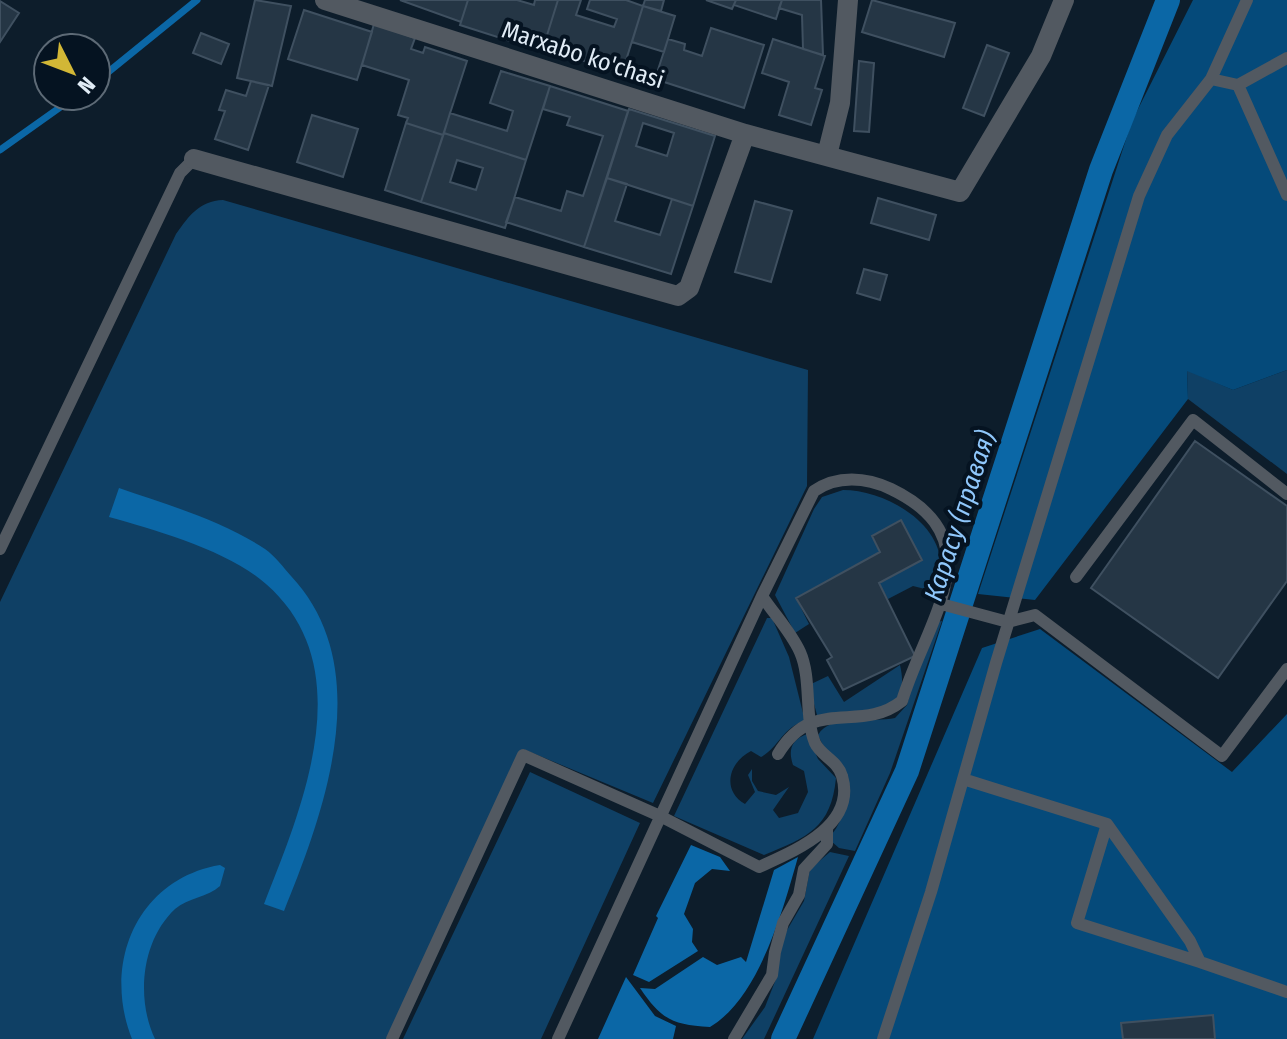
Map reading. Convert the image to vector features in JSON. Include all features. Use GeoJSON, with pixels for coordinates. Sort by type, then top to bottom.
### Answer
{"type":"FeatureCollection","features":[{"type":"Feature","properties":{"kind":"street","name":"Marxabo ko'chasi"},"geometry":{"type":"LineString","coordinates":[[325,0],[745,134],[960,192],[1041,56],[1064,0]]}},
{"type":"Feature","properties":{"kind":"street"},"geometry":{"type":"LineString","coordinates":[[827,155],[840,103],[848,0]]}},
{"type":"Feature","properties":{"kind":"street"},"geometry":{"type":"LineString","coordinates":[[194,159],[678,296],[689,288],[745,134]]}},
{"type":"Feature","properties":{"kind":"lane"},"geometry":{"type":"LineString","coordinates":[[883,1039],[931,892],[1007,622],[1139,196],[1167,135],[1211,79],[1247,0]]}},
{"type":"Feature","properties":{"kind":"lane"},"geometry":{"type":"LineString","coordinates":[[1211,79],[1238,85],[1287,58]]}},
{"type":"Feature","properties":{"kind":"lane"},"geometry":{"type":"LineString","coordinates":[[1238,85],[1287,195]]}},
{"type":"Feature","properties":{"kind":"lane"},"geometry":{"type":"LineString","coordinates":[[0,549],[180,173],[194,159]]}},
{"type":"Feature","properties":{"kind":"lane"},"geometry":{"type":"LineString","coordinates":[[1076,577],[1193,420],[1287,494]]}},
{"type":"Feature","properties":{"kind":"lane"},"geometry":{"type":"LineString","coordinates":[[558,1039],[762,596],[814,491],[826,483],[861,480],[905,496],[925,508],[935,519],[948,548],[950,565],[941,604],[902,701],[889,712],[812,721],[790,735],[778,754]]}},
{"type":"Feature","properties":{"kind":"lane"},"geometry":{"type":"LineString","coordinates":[[734,1039],[772,975],[783,923],[799,895],[804,869],[827,844],[827,829],[843,796],[844,787],[835,763],[816,744],[800,652],[762,596]]}},
{"type":"Feature","properties":{"kind":"lane"},"geometry":{"type":"LineString","coordinates":[[941,604],[1007,622],[1035,615],[1222,756],[1287,669]]}},
{"type":"Feature","properties":{"kind":"lane"},"geometry":{"type":"LineString","coordinates":[[392,1039],[523,755],[660,816],[759,867],[796,850],[827,829]]}},
{"type":"Feature","properties":{"kind":"lane"},"geometry":{"type":"LineString","coordinates":[[963,779],[1107,824],[1190,941],[1200,962]]}},
{"type":"Feature","properties":{"kind":"lane"},"geometry":{"type":"LineString","coordinates":[[1107,824],[1077,923],[1287,992]]}},
{"type":"Feature","properties":{"kind":"shaded area"},"geometry":{"type":"Polygon","coordinates":[[[1193,0],[1287,0],[1287,370],[1233,390],[1187,371],[1188,399],[1035,600],[978,594],[1132,121],[1193,0]]]}},
{"type":"Feature","properties":{"kind":"shaded area"},"geometry":{"type":"Polygon","coordinates":[[[223,200],[808,370],[807,486],[653,803],[523,749],[386,1039],[0,1039],[0,602],[176,234],[201,206],[223,200]]]}},
{"type":"Feature","properties":{"kind":"shaded area"},"geometry":{"type":"Polygon","coordinates":[[[1187,370],[1233,390],[1287,370],[1287,474],[1188,399],[1187,370]]]}},
{"type":"Feature","properties":{"kind":"shaded area"},"geometry":{"type":"Polygon","coordinates":[[[119,488],[212,521],[265,549],[291,576],[317,613],[332,653],[337,696],[335,740],[327,785],[314,829],[284,911],[264,904],[307,782],[315,739],[318,697],[312,656],[295,618],[266,584],[251,572],[191,543],[109,517],[119,488]]]}},
{"type":"Feature","properties":{"kind":"shaded area"},"geometry":{"type":"Polygon","coordinates":[[[843,490],[880,497],[914,517],[928,531],[937,547],[941,565],[938,585],[929,590],[913,586],[888,599],[879,583],[922,560],[900,521],[872,536],[880,552],[796,598],[809,624],[795,633],[775,595],[814,509],[822,497],[843,490]]]}},
{"type":"Feature","properties":{"kind":"shaded area"},"geometry":{"type":"Polygon","coordinates":[[[767,618],[772,618],[789,657],[805,721],[786,732],[761,757],[751,751],[743,756],[731,776],[733,791],[745,804],[755,792],[748,775],[752,769],[752,781],[758,791],[776,795],[789,787],[773,810],[779,818],[798,813],[808,792],[804,771],[793,765],[791,750],[797,739],[807,734],[818,759],[836,778],[829,809],[823,820],[805,836],[764,855],[674,816],[767,618]]]}},
{"type":"Feature","properties":{"kind":"shaded area"},"geometry":{"type":"Polygon","coordinates":[[[942,621],[890,773],[855,851],[839,848],[831,841],[831,835],[845,807],[848,783],[846,775],[818,735],[824,728],[842,721],[895,718],[907,705],[914,677],[937,622],[942,621]]]}},
{"type":"Feature","properties":{"kind":"shaded area"},"geometry":{"type":"Polygon","coordinates":[[[1040,629],[1232,772],[1287,714],[1287,1039],[1215,1039],[1212,1015],[1122,1023],[1123,1039],[813,1039],[982,648],[1040,629]]]}},
{"type":"Feature","properties":{"kind":"shaded area"},"geometry":{"type":"Polygon","coordinates":[[[900,665],[902,683],[899,695],[891,704],[867,713],[817,715],[809,685],[828,676],[844,702],[900,665]]]}},
{"type":"Feature","properties":{"kind":"shaded area"},"geometry":{"type":"Polygon","coordinates":[[[530,772],[640,823],[541,1039],[403,1039],[530,772]]]}},
{"type":"Feature","properties":{"kind":"shaded area"},"geometry":{"type":"Polygon","coordinates":[[[691,845],[720,857],[730,871],[712,869],[695,883],[684,914],[693,929],[692,942],[698,951],[649,982],[633,975],[658,918],[656,916],[691,845]]]}},
{"type":"Feature","properties":{"kind":"shaded area"},"geometry":{"type":"Polygon","coordinates":[[[830,852],[849,856],[764,1039],[742,1039],[765,1007],[776,979],[783,937],[804,901],[810,869],[830,852]]]}},
{"type":"Feature","properties":{"kind":"shaded area"},"geometry":{"type":"Polygon","coordinates":[[[798,857],[767,951],[742,996],[727,1014],[710,1027],[677,1022],[654,1007],[640,988],[655,989],[703,957],[717,965],[741,957],[746,962],[774,870],[798,857]]]}},
{"type":"Feature","properties":{"kind":"shaded area"},"geometry":{"type":"Polygon","coordinates":[[[220,865],[225,868],[220,886],[175,909],[155,937],[145,971],[144,989],[145,1006],[155,1039],[132,1039],[124,1011],[121,982],[125,955],[134,929],[148,906],[167,888],[191,873],[220,865]]]}},
{"type":"Feature","properties":{"kind":"shaded area"},"geometry":{"type":"Polygon","coordinates":[[[626,977],[655,1016],[676,1026],[673,1039],[598,1039],[626,977]]]}},
{"type":"Feature","properties":{"kind":"building"},"geometry":{"type":"Polygon","coordinates":[[[255,0],[291,6],[272,86],[237,78],[255,0]]]}},
{"type":"Feature","properties":{"kind":"building"},"geometry":{"type":"Polygon","coordinates":[[[400,0],[468,0],[461,22],[400,0]]]}},
{"type":"Feature","properties":{"kind":"building"},"geometry":{"type":"Polygon","coordinates":[[[468,0],[517,0],[534,5],[535,0],[558,0],[543,48],[538,50],[460,25],[468,0]]]}},
{"type":"Feature","properties":{"kind":"building"},"geometry":{"type":"Polygon","coordinates":[[[558,0],[581,0],[576,15],[614,27],[617,19],[587,9],[590,0],[626,0],[643,6],[622,73],[543,48],[558,0]]]}},
{"type":"Feature","properties":{"kind":"building"},"geometry":{"type":"Polygon","coordinates":[[[645,0],[664,0],[661,11],[643,6],[645,0]]]}},
{"type":"Feature","properties":{"kind":"building"},"geometry":{"type":"Polygon","coordinates":[[[706,0],[736,0],[732,9],[706,0]]]}},
{"type":"Feature","properties":{"kind":"building"},"geometry":{"type":"Polygon","coordinates":[[[736,0],[782,0],[776,19],[734,5],[736,0]]]}},
{"type":"Feature","properties":{"kind":"building"},"geometry":{"type":"Polygon","coordinates":[[[782,0],[821,0],[823,55],[803,49],[802,15],[779,8],[782,0]]]}},
{"type":"Feature","properties":{"kind":"building"},"geometry":{"type":"Polygon","coordinates":[[[872,0],[955,23],[944,57],[862,32],[872,0]]]}},
{"type":"Feature","properties":{"kind":"building"},"geometry":{"type":"Polygon","coordinates":[[[0,1],[19,13],[0,42],[0,1]]]}},
{"type":"Feature","properties":{"kind":"building"},"geometry":{"type":"Polygon","coordinates":[[[643,6],[675,16],[664,52],[632,42],[643,6]]]}},
{"type":"Feature","properties":{"kind":"building"},"geometry":{"type":"Polygon","coordinates":[[[304,10],[372,32],[357,80],[288,59],[304,10]]]}},
{"type":"Feature","properties":{"kind":"building"},"geometry":{"type":"Polygon","coordinates":[[[374,24],[415,38],[411,49],[423,53],[425,47],[467,61],[443,135],[406,123],[408,118],[398,115],[409,80],[362,65],[374,24]]]}},
{"type":"Feature","properties":{"kind":"building"},"geometry":{"type":"Polygon","coordinates":[[[711,28],[764,45],[744,108],[655,79],[668,39],[685,44],[684,50],[702,56],[711,28]]]}},
{"type":"Feature","properties":{"kind":"building"},"geometry":{"type":"Polygon","coordinates":[[[201,33],[229,44],[221,64],[193,53],[201,33]]]}},
{"type":"Feature","properties":{"kind":"building"},"geometry":{"type":"Polygon","coordinates":[[[773,39],[825,56],[815,88],[822,90],[811,125],[779,115],[789,82],[762,73],[773,39]]]}},
{"type":"Feature","properties":{"kind":"building"},"geometry":{"type":"Polygon","coordinates":[[[987,45],[1009,53],[984,116],[963,108],[987,45]]]}},
{"type":"Feature","properties":{"kind":"building"},"geometry":{"type":"Polygon","coordinates":[[[859,61],[874,63],[869,132],[854,131],[859,61]]]}},
{"type":"Feature","properties":{"kind":"building"},"geometry":{"type":"Polygon","coordinates":[[[501,71],[550,86],[526,160],[444,133],[450,113],[507,131],[513,111],[490,103],[501,71]]]}},
{"type":"Feature","properties":{"kind":"building"},"geometry":{"type":"Polygon","coordinates":[[[251,81],[269,85],[248,150],[215,139],[225,111],[219,110],[226,90],[246,96],[251,81]]]}},
{"type":"Feature","properties":{"kind":"building"},"geometry":{"type":"Polygon","coordinates":[[[550,86],[628,111],[584,247],[506,222],[515,197],[561,211],[567,191],[583,196],[603,136],[567,125],[570,117],[543,109],[550,86]]]}},
{"type":"Feature","properties":{"kind":"building"},"geometry":{"type":"Polygon","coordinates":[[[629,109],[715,136],[693,206],[607,178],[629,109]],[[643,123],[636,146],[667,156],[674,133],[643,123]]]}},
{"type":"Feature","properties":{"kind":"building"},"geometry":{"type":"Polygon","coordinates":[[[312,115],[358,129],[343,177],[297,162],[312,115]]]}},
{"type":"Feature","properties":{"kind":"building"},"geometry":{"type":"Polygon","coordinates":[[[406,123],[443,135],[421,202],[385,190],[406,123]]]}},
{"type":"Feature","properties":{"kind":"building"},"geometry":{"type":"Polygon","coordinates":[[[444,133],[526,160],[505,228],[421,202],[444,133]],[[457,160],[450,182],[476,190],[483,168],[457,160]]]}},
{"type":"Feature","properties":{"kind":"building"},"geometry":{"type":"Polygon","coordinates":[[[607,178],[627,184],[615,221],[660,235],[672,199],[693,206],[671,274],[584,247],[607,178]]]}},
{"type":"Feature","properties":{"kind":"building"},"geometry":{"type":"Polygon","coordinates":[[[878,198],[936,215],[929,240],[871,223],[878,198]]]}},
{"type":"Feature","properties":{"kind":"building"},"geometry":{"type":"Polygon","coordinates":[[[755,201],[792,211],[771,282],[735,272],[755,201]]]}},
{"type":"Feature","properties":{"kind":"building"},"geometry":{"type":"Polygon","coordinates":[[[864,269],[887,275],[880,300],[857,293],[864,269]]]}},
{"type":"Feature","properties":{"kind":"building"},"geometry":{"type":"Polygon","coordinates":[[[1195,441],[1287,506],[1287,581],[1218,678],[1091,588],[1195,441]]]}},
{"type":"Feature","properties":{"kind":"building"},"geometry":{"type":"Polygon","coordinates":[[[901,520],[922,560],[879,583],[915,656],[843,690],[827,660],[832,657],[796,598],[880,552],[872,536],[901,520]]]}},
{"type":"Feature","properties":{"kind":"building"},"geometry":{"type":"Polygon","coordinates":[[[1213,1015],[1215,1039],[1123,1039],[1121,1023],[1213,1015]]]}},
{"type":"Feature","properties":{"kind":"waterway"},"geometry":{"type":"LineString","coordinates":[[112,69],[197,0]]}},
{"type":"Feature","properties":{"kind":"waterway","name":"Карасу (правая)"},"geometry":{"type":"LineString","coordinates":[[783,1039],[907,771],[1101,170],[1168,0]]}},
{"type":"Feature","properties":{"kind":"waterway"},"geometry":{"type":"LineString","coordinates":[[0,150],[53,112]]}}]}
